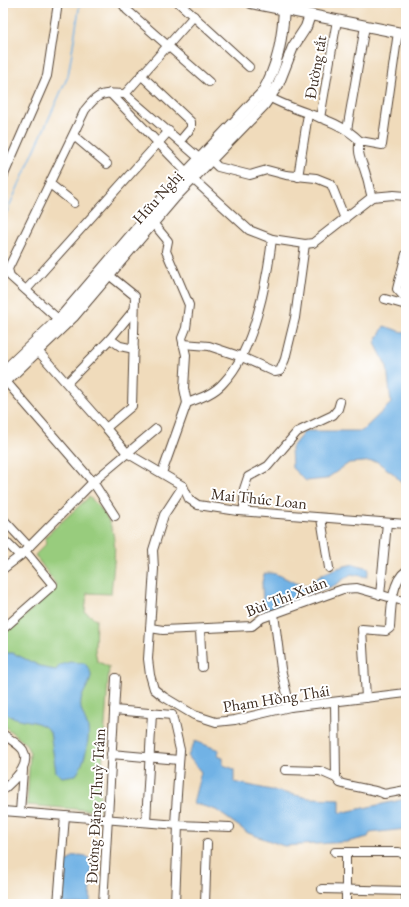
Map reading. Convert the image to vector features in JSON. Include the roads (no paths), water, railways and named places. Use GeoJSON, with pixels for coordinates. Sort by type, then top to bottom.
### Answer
{"type":"FeatureCollection","features":[{"type":"Feature","properties":{"kind":"main road"},"geometry":{"type":"LineString","coordinates":[[251,3],[279,7],[310,15],[402,33]]}},
{"type":"Feature","properties":{"kind":"main road","name":"Hữu Nghị"},"geometry":{"type":"LineString","coordinates":[[4,379],[38,351],[58,320],[190,175],[211,160],[266,95],[282,43],[279,7]]}},
{"type":"Feature","properties":{"kind":"main road","name":"Hữu Nghị"},"geometry":{"type":"LineString","coordinates":[[4,379],[47,337],[73,317],[153,223],[190,175],[200,159],[278,85],[293,47],[306,27],[310,15]]}},
{"type":"Feature","properties":{"kind":"street"},"geometry":{"type":"LineString","coordinates":[[3,178],[47,76],[58,3]]}},
{"type":"Feature","properties":{"kind":"street"},"geometry":{"type":"LineString","coordinates":[[122,3],[127,10],[209,82]]}},
{"type":"Feature","properties":{"kind":"street"},"geometry":{"type":"LineString","coordinates":[[179,3],[249,67]]}},
{"type":"Feature","properties":{"kind":"street"},"geometry":{"type":"LineString","coordinates":[[125,94],[194,16]]}},
{"type":"Feature","properties":{"kind":"street","name":"Đường tắt"},"geometry":{"type":"LineString","coordinates":[[320,118],[337,20]]}},
{"type":"Feature","properties":{"kind":"street"},"geometry":{"type":"LineString","coordinates":[[347,130],[365,26]]}},
{"type":"Feature","properties":{"kind":"street"},"geometry":{"type":"LineString","coordinates":[[266,95],[308,114],[332,122],[347,130],[360,141],[382,145],[402,33]]}},
{"type":"Feature","properties":{"kind":"street"},"geometry":{"type":"LineString","coordinates":[[141,75],[191,122],[191,128],[180,141]]}},
{"type":"Feature","properties":{"kind":"street"},"geometry":{"type":"LineString","coordinates":[[110,93],[190,175],[249,230],[272,239],[305,244],[318,241],[372,197],[394,195],[406,196]]}},
{"type":"Feature","properties":{"kind":"street"},"geometry":{"type":"LineString","coordinates":[[58,320],[10,276],[8,269],[74,136],[85,110],[94,99],[102,94],[125,94],[200,159]]}},
{"type":"Feature","properties":{"kind":"street"},"geometry":{"type":"LineString","coordinates":[[298,177],[308,114]]}},
{"type":"Feature","properties":{"kind":"street"},"geometry":{"type":"LineString","coordinates":[[26,290],[169,131]]}},
{"type":"Feature","properties":{"kind":"street"},"geometry":{"type":"LineString","coordinates":[[74,136],[107,164]]}},
{"type":"Feature","properties":{"kind":"street"},"geometry":{"type":"LineString","coordinates":[[360,141],[358,147],[360,161],[372,197]]}},
{"type":"Feature","properties":{"kind":"street"},"geometry":{"type":"LineString","coordinates":[[211,160],[218,167],[250,175],[267,170],[286,176],[316,178],[331,184],[345,218]]}},
{"type":"Feature","properties":{"kind":"street"},"geometry":{"type":"LineString","coordinates":[[50,184],[74,203]]}},
{"type":"Feature","properties":{"kind":"street"},"geometry":{"type":"LineString","coordinates":[[153,223],[168,241],[166,251],[189,305],[186,328],[182,338],[186,355],[184,388],[188,403],[162,473]]}},
{"type":"Feature","properties":{"kind":"street"},"geometry":{"type":"LineString","coordinates":[[188,403],[206,396],[224,383],[242,357],[267,278],[272,239]]}},
{"type":"Feature","properties":{"kind":"street"},"geometry":{"type":"LineString","coordinates":[[183,344],[209,346],[242,357],[275,372],[282,369],[295,318],[305,244]]}},
{"type":"Feature","properties":{"kind":"street"},"geometry":{"type":"LineString","coordinates":[[406,254],[397,289],[406,299]]}},
{"type":"Feature","properties":{"kind":"street"},"geometry":{"type":"LineString","coordinates":[[106,428],[132,406],[134,349],[135,296],[109,275]]}},
{"type":"Feature","properties":{"kind":"street"},"geometry":{"type":"LineString","coordinates":[[385,299],[406,305]]}},
{"type":"Feature","properties":{"kind":"street"},"geometry":{"type":"LineString","coordinates":[[67,383],[110,339],[134,310]]}},
{"type":"Feature","properties":{"kind":"street"},"geometry":{"type":"LineString","coordinates":[[110,339],[120,346],[134,349]]}},
{"type":"Feature","properties":{"kind":"street"},"geometry":{"type":"LineString","coordinates":[[38,351],[127,453]]}},
{"type":"Feature","properties":{"kind":"street"},"geometry":{"type":"LineString","coordinates":[[4,379],[93,482],[116,516]]}},
{"type":"Feature","properties":{"kind":"street"},"geometry":{"type":"LineString","coordinates":[[244,511],[244,489],[248,477],[268,466],[297,432],[333,415],[338,409],[340,402]]}},
{"type":"Feature","properties":{"kind":"street"},"geometry":{"type":"LineString","coordinates":[[3,569],[25,551],[93,482],[156,428]]}},
{"type":"Feature","properties":{"kind":"street","name":"Mai Thúc Loan"},"geometry":{"type":"LineString","coordinates":[[127,453],[183,486],[189,499],[198,505],[244,511],[406,524]]}},
{"type":"Feature","properties":{"kind":"street","name":"Phạm Hồng Thái"},"geometry":{"type":"LineString","coordinates":[[183,486],[164,515],[153,550],[154,569],[148,659],[154,689],[194,715],[216,722],[290,707],[406,694]]}},
{"type":"Feature","properties":{"kind":"street"},"geometry":{"type":"LineString","coordinates":[[321,518],[329,568]]}},
{"type":"Feature","properties":{"kind":"street"},"geometry":{"type":"LineString","coordinates":[[3,519],[25,551],[53,585],[3,629]]}},
{"type":"Feature","properties":{"kind":"street"},"geometry":{"type":"LineString","coordinates":[[380,595],[387,523]]}},
{"type":"Feature","properties":{"kind":"street"},"geometry":{"type":"LineString","coordinates":[[3,539],[25,551]]}},
{"type":"Feature","properties":{"kind":"street"},"geometry":{"type":"LineString","coordinates":[[366,698],[362,629],[386,631],[390,628],[391,599],[399,581],[406,571]]}},
{"type":"Feature","properties":{"kind":"street","name":"Bùi Thị Xuân"},"geometry":{"type":"LineString","coordinates":[[150,628],[164,630],[200,630],[252,626],[262,618],[343,589],[357,588],[391,599],[406,602]]}},
{"type":"Feature","properties":{"kind":"street"},"geometry":{"type":"LineString","coordinates":[[274,614],[281,669],[290,707]]}},
{"type":"Feature","properties":{"kind":"street"},"geometry":{"type":"LineString","coordinates":[[200,630],[202,667]]}},
{"type":"Feature","properties":{"kind":"street","name":"Đường Đặng Thuỳ Trâm"},"geometry":{"type":"LineString","coordinates":[[103,904],[116,678]]}},
{"type":"Feature","properties":{"kind":"street"},"geometry":{"type":"LineString","coordinates":[[335,703],[336,778]]}},
{"type":"Feature","properties":{"kind":"street"},"geometry":{"type":"LineString","coordinates":[[175,904],[179,741],[172,715],[178,706]]}},
{"type":"Feature","properties":{"kind":"street"},"geometry":{"type":"LineString","coordinates":[[114,710],[172,715]]}},
{"type":"Feature","properties":{"kind":"street"},"geometry":{"type":"LineString","coordinates":[[146,822],[152,713]]}},
{"type":"Feature","properties":{"kind":"street"},"geometry":{"type":"LineString","coordinates":[[3,734],[23,750],[25,760],[20,812]]}},
{"type":"Feature","properties":{"kind":"street"},"geometry":{"type":"LineString","coordinates":[[111,754],[179,760]]}},
{"type":"Feature","properties":{"kind":"street"},"geometry":{"type":"LineString","coordinates":[[3,790],[23,770]]}},
{"type":"Feature","properties":{"kind":"street"},"geometry":{"type":"LineString","coordinates":[[285,770],[320,771],[336,778],[340,783],[369,791],[379,790],[384,794],[406,790]]}},
{"type":"Feature","properties":{"kind":"street"},"geometry":{"type":"LineString","coordinates":[[3,811],[176,825],[230,827]]}},
{"type":"Feature","properties":{"kind":"street"},"geometry":{"type":"LineString","coordinates":[[58,904],[65,816]]}},
{"type":"Feature","properties":{"kind":"street"},"geometry":{"type":"LineString","coordinates":[[205,904],[206,843]]}},
{"type":"Feature","properties":{"kind":"street"},"geometry":{"type":"LineString","coordinates":[[335,852],[399,852],[406,855]]}},
{"type":"Feature","properties":{"kind":"street"},"geometry":{"type":"LineString","coordinates":[[346,853],[346,904]]}},
{"type":"Feature","properties":{"kind":"street"},"geometry":{"type":"LineString","coordinates":[[322,889],[406,892],[406,904]]}},
{"type":"Feature","properties":{"kind":"water"},"geometry":{"type":"Polygon","coordinates":[[[384,326],[406,333],[406,488],[394,474],[376,461],[349,463],[326,479],[306,481],[292,468],[291,448],[305,431],[362,431],[391,403],[387,367],[375,343],[384,326]]]}},
{"type":"Feature","properties":{"kind":"water"},"geometry":{"type":"Polygon","coordinates":[[[354,564],[369,568],[367,577],[351,574],[334,586],[315,592],[284,607],[265,613],[263,611],[262,582],[264,574],[275,574],[309,586],[323,574],[354,564]]]}},
{"type":"Feature","properties":{"kind":"water"},"geometry":{"type":"Polygon","coordinates":[[[3,653],[13,653],[44,668],[56,670],[60,665],[70,662],[84,663],[89,668],[91,673],[90,682],[81,701],[82,712],[88,728],[88,739],[84,759],[76,775],[62,777],[56,772],[50,732],[45,727],[34,722],[15,718],[3,711],[3,653]]]}},
{"type":"Feature","properties":{"kind":"water"},"geometry":{"type":"Polygon","coordinates":[[[195,741],[219,750],[218,756],[223,758],[223,765],[234,769],[234,782],[309,798],[340,799],[340,813],[406,799],[406,829],[370,833],[368,837],[347,842],[284,846],[248,833],[216,810],[193,803],[201,772],[188,756],[195,741]]]}},
{"type":"Feature","properties":{"kind":"water"},"geometry":{"type":"Polygon","coordinates":[[[74,856],[86,856],[92,861],[90,904],[61,904],[64,864],[74,856]]]}},
{"type":"Feature","properties":{"kind":"waterway"},"geometry":{"type":"LineString","coordinates":[[3,220],[68,76],[80,3]]}}]}
